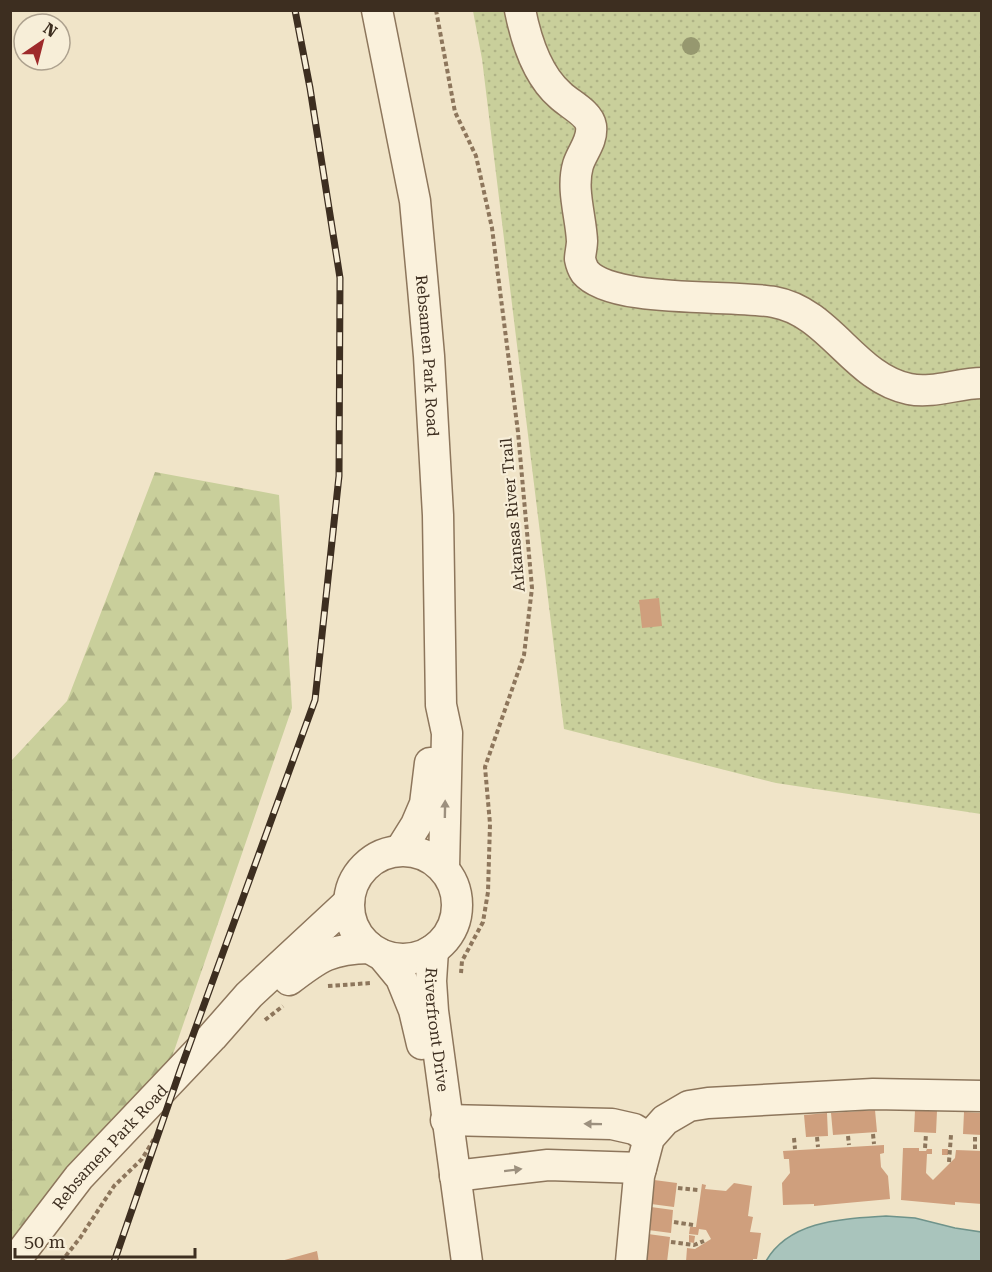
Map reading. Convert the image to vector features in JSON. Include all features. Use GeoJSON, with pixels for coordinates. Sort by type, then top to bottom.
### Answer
{"type":"FeatureCollection","features":[{"type":"Feature","properties":{"kind":"street","name":"Rebsamen Park Road"},"geometry":{"type":"LineString","coordinates":[[212,1037],[316,958],[345,949],[377,962],[412,958],[433,950],[442,943],[451,930],[456,915],[457,899],[453,884],[444,868],[447,733],[441,705],[438,514],[429,356],[415,201],[377,10]]}},
{"type":"Feature","properties":{"kind":"street"},"geometry":{"type":"LineString","coordinates":[[520,10],[534,57],[544,78],[558,94],[584,114],[591,124],[591,136],[578,164],[576,180],[582,243],[580,260],[583,270],[594,280],[612,288],[661,294],[776,302],[800,311],[882,380],[911,390],[981,383]]}},
{"type":"Feature","properties":{"kind":"street","name":"Rebsamen Park Road"},"geometry":{"type":"LineString","coordinates":[[14,1262],[79,1177],[212,1037],[249,994],[349,902],[355,878],[365,866],[378,856],[401,849],[416,825],[425,804],[433,731],[441,705]]}},
{"type":"Feature","properties":{"kind":"street"},"geometry":{"type":"LineString","coordinates":[[401,849],[423,855],[444,868]]}},
{"type":"Feature","properties":{"kind":"street"},"geometry":{"type":"LineString","coordinates":[[349,902],[352,924],[377,962]]}},
{"type":"Feature","properties":{"kind":"street","name":"Riverfront Drive"},"geometry":{"type":"LineString","coordinates":[[433,950],[431,981],[433,1011],[467,1262]]}},
{"type":"Feature","properties":{"kind":"street","name":"Riverfront Drive"},"geometry":{"type":"LineString","coordinates":[[377,962],[404,985],[446,1115]]}},
{"type":"Feature","properties":{"kind":"street"},"geometry":{"type":"LineString","coordinates":[[631,1262],[641,1168],[649,1138],[665,1120],[689,1106],[873,1094],[981,1096]]}},
{"type":"Feature","properties":{"kind":"street"},"geometry":{"type":"LineString","coordinates":[[446,1115],[546,1123],[612,1124],[634,1129],[649,1138]]}},
{"type":"Feature","properties":{"kind":"street"},"geometry":{"type":"LineString","coordinates":[[546,1123],[548,1165]]}},
{"type":"Feature","properties":{"kind":"street"},"geometry":{"type":"LineString","coordinates":[[455,1176],[548,1165],[641,1168]]}},
{"type":"Feature","properties":{"kind":"path","name":"Arkansas River Trail"},"geometry":{"type":"LineString","coordinates":[[435,10],[455,112],[476,156],[492,228],[518,432],[532,588],[524,656],[485,767],[490,824],[488,892],[483,922],[462,961],[459,979]]}},
{"type":"Feature","properties":{"kind":"path"},"geometry":{"type":"LineString","coordinates":[[322,987],[377,962]]}},
{"type":"Feature","properties":{"kind":"path"},"geometry":{"type":"LineString","coordinates":[[262,1022],[287,1003]]}},
{"type":"Feature","properties":{"kind":"path"},"geometry":{"type":"LineString","coordinates":[[60,1262],[80,1238],[114,1186],[142,1159],[159,1132]]}},
{"type":"Feature","properties":{"kind":"path"},"geometry":{"type":"LineString","coordinates":[[873,1134],[874,1144]]}},
{"type":"Feature","properties":{"kind":"path"},"geometry":{"type":"LineString","coordinates":[[925,1148],[926,1134]]}},
{"type":"Feature","properties":{"kind":"path"},"geometry":{"type":"LineString","coordinates":[[949,1162],[951,1135]]}},
{"type":"Feature","properties":{"kind":"path"},"geometry":{"type":"LineString","coordinates":[[848,1136],[849,1145]]}},
{"type":"Feature","properties":{"kind":"path"},"geometry":{"type":"LineString","coordinates":[[975,1136],[975,1149]]}},
{"type":"Feature","properties":{"kind":"path"},"geometry":{"type":"LineString","coordinates":[[818,1137],[818,1147]]}},
{"type":"Feature","properties":{"kind":"path"},"geometry":{"type":"LineString","coordinates":[[794,1138],[795,1149]]}},
{"type":"Feature","properties":{"kind":"path"},"geometry":{"type":"LineString","coordinates":[[678,1188],[698,1190]]}},
{"type":"Feature","properties":{"kind":"path"},"geometry":{"type":"LineString","coordinates":[[674,1222],[693,1225]]}},
{"type":"Feature","properties":{"kind":"path"},"geometry":{"type":"LineString","coordinates":[[671,1242],[694,1245],[704,1241]]}},
{"type":"Feature","properties":{"kind":"green space"},"geometry":{"type":"Polygon","coordinates":[[[473,11],[981,11],[981,814],[776,783],[564,729],[482,59],[473,11]]]}},
{"type":"Feature","properties":{"kind":"green space"},"geometry":{"type":"Polygon","coordinates":[[[155,472],[279,495],[292,708],[172,1057],[110,1121],[11,1242],[11,761],[67,701],[155,472]]]}},
{"type":"Feature","properties":{"kind":"water"},"geometry":{"type":"Polygon","coordinates":[[[886,1216],[915,1218],[981,1232],[981,1261],[766,1261],[776,1247],[789,1237],[819,1224],[886,1216]]]}},
{"type":"Feature","properties":{"kind":"building"},"geometry":{"type":"Polygon","coordinates":[[[659,598],[662,626],[642,628],[639,600],[659,598]]]}},
{"type":"Feature","properties":{"kind":"building"},"geometry":{"type":"Polygon","coordinates":[[[875,1110],[877,1132],[833,1135],[831,1113],[875,1110]]]}},
{"type":"Feature","properties":{"kind":"building"},"geometry":{"type":"Polygon","coordinates":[[[915,1110],[937,1111],[936,1133],[914,1132],[915,1110]]]}},
{"type":"Feature","properties":{"kind":"building"},"geometry":{"type":"Polygon","coordinates":[[[964,1112],[982,1113],[982,1135],[963,1134],[964,1112]]]}},
{"type":"Feature","properties":{"kind":"building"},"geometry":{"type":"Polygon","coordinates":[[[827,1113],[828,1136],[806,1137],[804,1115],[827,1113]]]}},
{"type":"Feature","properties":{"kind":"building"},"geometry":{"type":"Polygon","coordinates":[[[884,1145],[884,1153],[880,1154],[881,1167],[888,1176],[890,1199],[814,1206],[814,1204],[783,1205],[782,1183],[790,1173],[789,1159],[784,1159],[783,1151],[884,1145]]]}},
{"type":"Feature","properties":{"kind":"building"},"geometry":{"type":"Polygon","coordinates":[[[903,1148],[919,1148],[919,1151],[932,1149],[932,1154],[927,1154],[926,1173],[933,1180],[955,1158],[956,1150],[982,1151],[980,1170],[982,1172],[982,1204],[955,1202],[955,1205],[901,1200],[903,1148]]]}},
{"type":"Feature","properties":{"kind":"building"},"geometry":{"type":"Polygon","coordinates":[[[942,1149],[948,1149],[948,1155],[942,1155],[942,1149]]]}},
{"type":"Feature","properties":{"kind":"building"},"geometry":{"type":"Polygon","coordinates":[[[654,1180],[677,1183],[674,1207],[651,1204],[654,1180]]]}},
{"type":"Feature","properties":{"kind":"building"},"geometry":{"type":"Polygon","coordinates":[[[734,1183],[752,1186],[748,1216],[753,1217],[750,1232],[761,1233],[757,1259],[753,1259],[753,1262],[686,1262],[687,1248],[695,1249],[711,1239],[706,1230],[699,1229],[698,1235],[689,1234],[690,1227],[696,1227],[702,1184],[706,1185],[705,1189],[726,1191],[734,1183]]]}},
{"type":"Feature","properties":{"kind":"building"},"geometry":{"type":"Polygon","coordinates":[[[651,1207],[673,1210],[671,1233],[648,1230],[651,1207]]]}},
{"type":"Feature","properties":{"kind":"building"},"geometry":{"type":"Polygon","coordinates":[[[648,1234],[670,1237],[667,1262],[644,1262],[648,1234]]]}},
{"type":"Feature","properties":{"kind":"building"},"geometry":{"type":"Polygon","coordinates":[[[689,1235],[695,1236],[694,1243],[689,1242],[689,1235]]]}},
{"type":"Feature","properties":{"kind":"building"},"geometry":{"type":"Polygon","coordinates":[[[317,1251],[319,1262],[281,1262],[281,1261],[317,1251]]]}},
{"type":"Feature","properties":{"kind":"railway"},"geometry":{"type":"LineString","coordinates":[[114,1262],[181,1068],[315,700],[339,476],[340,278],[310,88],[295,10]]}}]}
